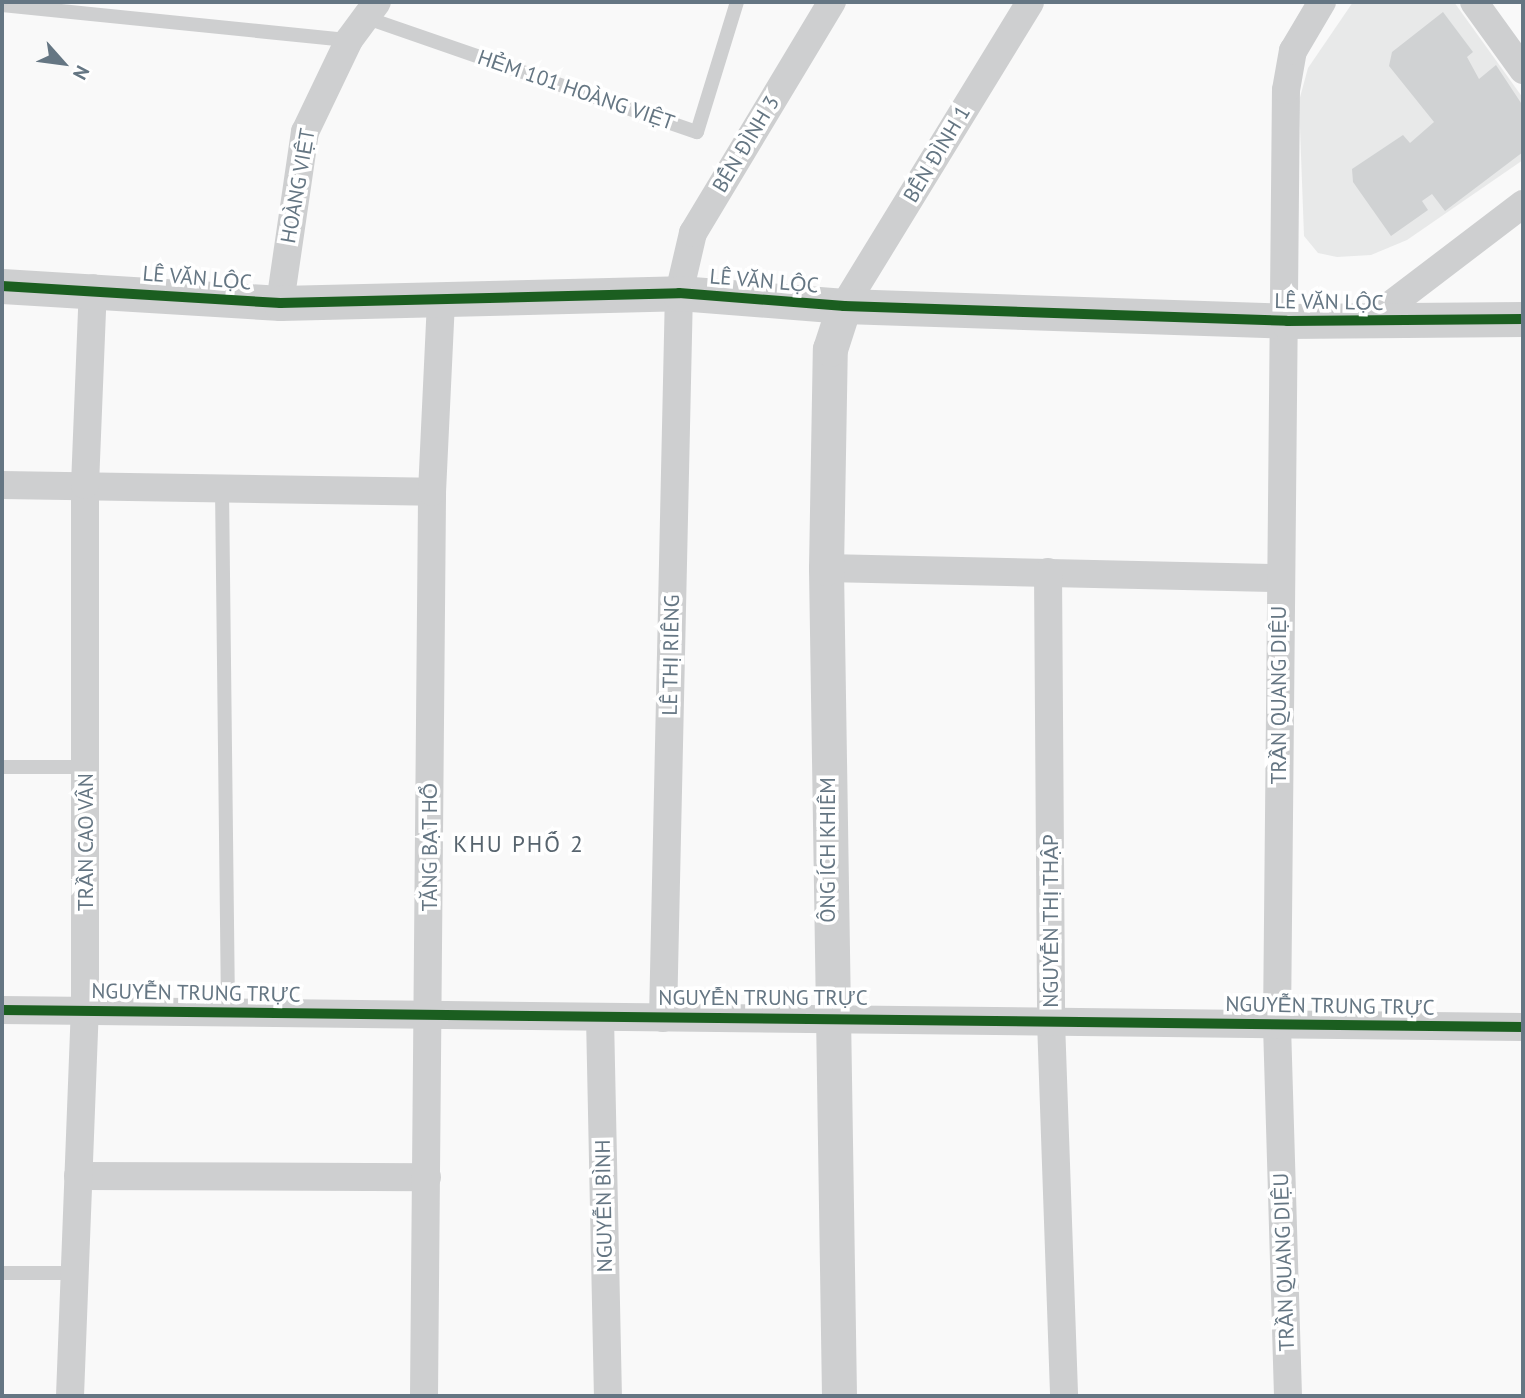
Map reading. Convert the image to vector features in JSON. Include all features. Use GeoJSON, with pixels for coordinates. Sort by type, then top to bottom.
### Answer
{"type":"FeatureCollection","features":[{"type":"Feature","properties":{"kind":"street","name":"BẾN ĐÌNH 3"},"geometry":{"type":"LineString","coordinates":[[680,293],[692,233],[832,2]]}},
{"type":"Feature","properties":{"kind":"street","name":"BẾN ĐÌNH 1"},"geometry":{"type":"LineString","coordinates":[[844,306],[1030,2]]}},
{"type":"Feature","properties":{"kind":"street","name":"TRẦN QUANG DIỆU"},"geometry":{"type":"LineString","coordinates":[[1288,1396],[1277,1025],[1280,579],[1287,321],[1286,90],[1293,51],[1322,2]]}},
{"type":"Feature","properties":{"kind":"street"},"geometry":{"type":"LineString","coordinates":[[1474,2],[1523,69]]}},
{"type":"Feature","properties":{"kind":"street","name":"HOÀNG VIỆT"},"geometry":{"type":"LineString","coordinates":[[280,303],[305,132],[349,40],[372,10]]}},
{"type":"Feature","properties":{"kind":"street"},"geometry":{"type":"LineString","coordinates":[[1368,322],[1523,204]]}},
{"type":"Feature","properties":{"kind":"street","name":"LÊ VĂN LỘC"},"geometry":{"type":"LineString","coordinates":[[2,286],[93,288],[280,303],[680,293],[844,306],[1287,321],[1523,319]]}},
{"type":"Feature","properties":{"kind":"street","name":"TRẦN CAO VÂN"},"geometry":{"type":"LineString","coordinates":[[70,1396],[85,1011],[85,485],[93,288]]}},
{"type":"Feature","properties":{"kind":"street","name":"LÊ THỊ RIÊNG"},"geometry":{"type":"LineString","coordinates":[[663,1018],[680,293]]}},
{"type":"Feature","properties":{"kind":"street","name":"TĂNG BẠT HỔ"},"geometry":{"type":"LineString","coordinates":[[424,1396],[430,1015],[432,492],[441,298]]}},
{"type":"Feature","properties":{"kind":"street","name":"ÔNG ÍCH KHIÊM"},"geometry":{"type":"LineString","coordinates":[[839,1396],[828,1017],[826,568],[830,349],[844,306]]}},
{"type":"Feature","properties":{"kind":"street"},"geometry":{"type":"LineString","coordinates":[[2,485],[432,492]]}},
{"type":"Feature","properties":{"kind":"street"},"geometry":{"type":"LineString","coordinates":[[826,568],[1280,579]]}},
{"type":"Feature","properties":{"kind":"street","name":"NGUYỄN THỊ THẬP"},"geometry":{"type":"LineString","coordinates":[[1048,572],[1051,1021],[1064,1396]]}},
{"type":"Feature","properties":{"kind":"street","name":"NGUYỄN TRUNG TRỰC"},"geometry":{"type":"LineString","coordinates":[[2,1010],[663,1018],[828,1017],[1523,1027]]}},
{"type":"Feature","properties":{"kind":"street","name":"NGUYỄN BÌNH"},"geometry":{"type":"LineString","coordinates":[[600,1017],[608,1396]]}},
{"type":"Feature","properties":{"kind":"street"},"geometry":{"type":"LineString","coordinates":[[78,1176],[427,1177]]}},
{"type":"Feature","properties":{"kind":"lane","name":"HẺM 101 HOÀNG VIỆT"},"geometry":{"type":"LineString","coordinates":[[372,10],[697,132],[737,2]]}},
{"type":"Feature","properties":{"kind":"lane"},"geometry":{"type":"LineString","coordinates":[[2,5],[155,9],[349,40]]}},
{"type":"Feature","properties":{"kind":"lane"},"geometry":{"type":"LineString","coordinates":[[222,488],[229,1012]]}},
{"type":"Feature","properties":{"kind":"lane"},"geometry":{"type":"LineString","coordinates":[[2,767],[86,767]]}},
{"type":"Feature","properties":{"kind":"lane"},"geometry":{"type":"LineString","coordinates":[[2,1273],[73,1273]]}},
{"type":"Feature","properties":{"kind":"shaded area"},"geometry":{"type":"Polygon","coordinates":[[[1353,2],[1454,2],[1523,98],[1523,160],[1407,240],[1371,255],[1337,257],[1318,253],[1304,236],[1299,101],[1308,68],[1353,2]]]}},
{"type":"Feature","properties":{"kind":"building"},"geometry":{"type":"Polygon","coordinates":[[[1443,12],[1473,52],[1467,57],[1479,79],[1496,65],[1523,106],[1523,152],[1445,211],[1432,194],[1422,201],[1428,210],[1391,236],[1353,182],[1352,169],[1403,135],[1410,143],[1434,122],[1389,66],[1392,52],[1443,12]]]}},
{"type":"Feature","properties":{"kind":"cycle path"},"geometry":{"type":"LineString","coordinates":[[2,286],[280,303],[679,293],[844,306],[1287,321],[1523,319]]}},
{"type":"Feature","properties":{"kind":"cycle path"},"geometry":{"type":"LineString","coordinates":[[2,1010],[1523,1027]]}},
{"type":"Feature","properties":{"kind":"district","name":"KHU PHỐ 2"},"geometry":{"type":"Point","coordinates":[519,844]}}]}
